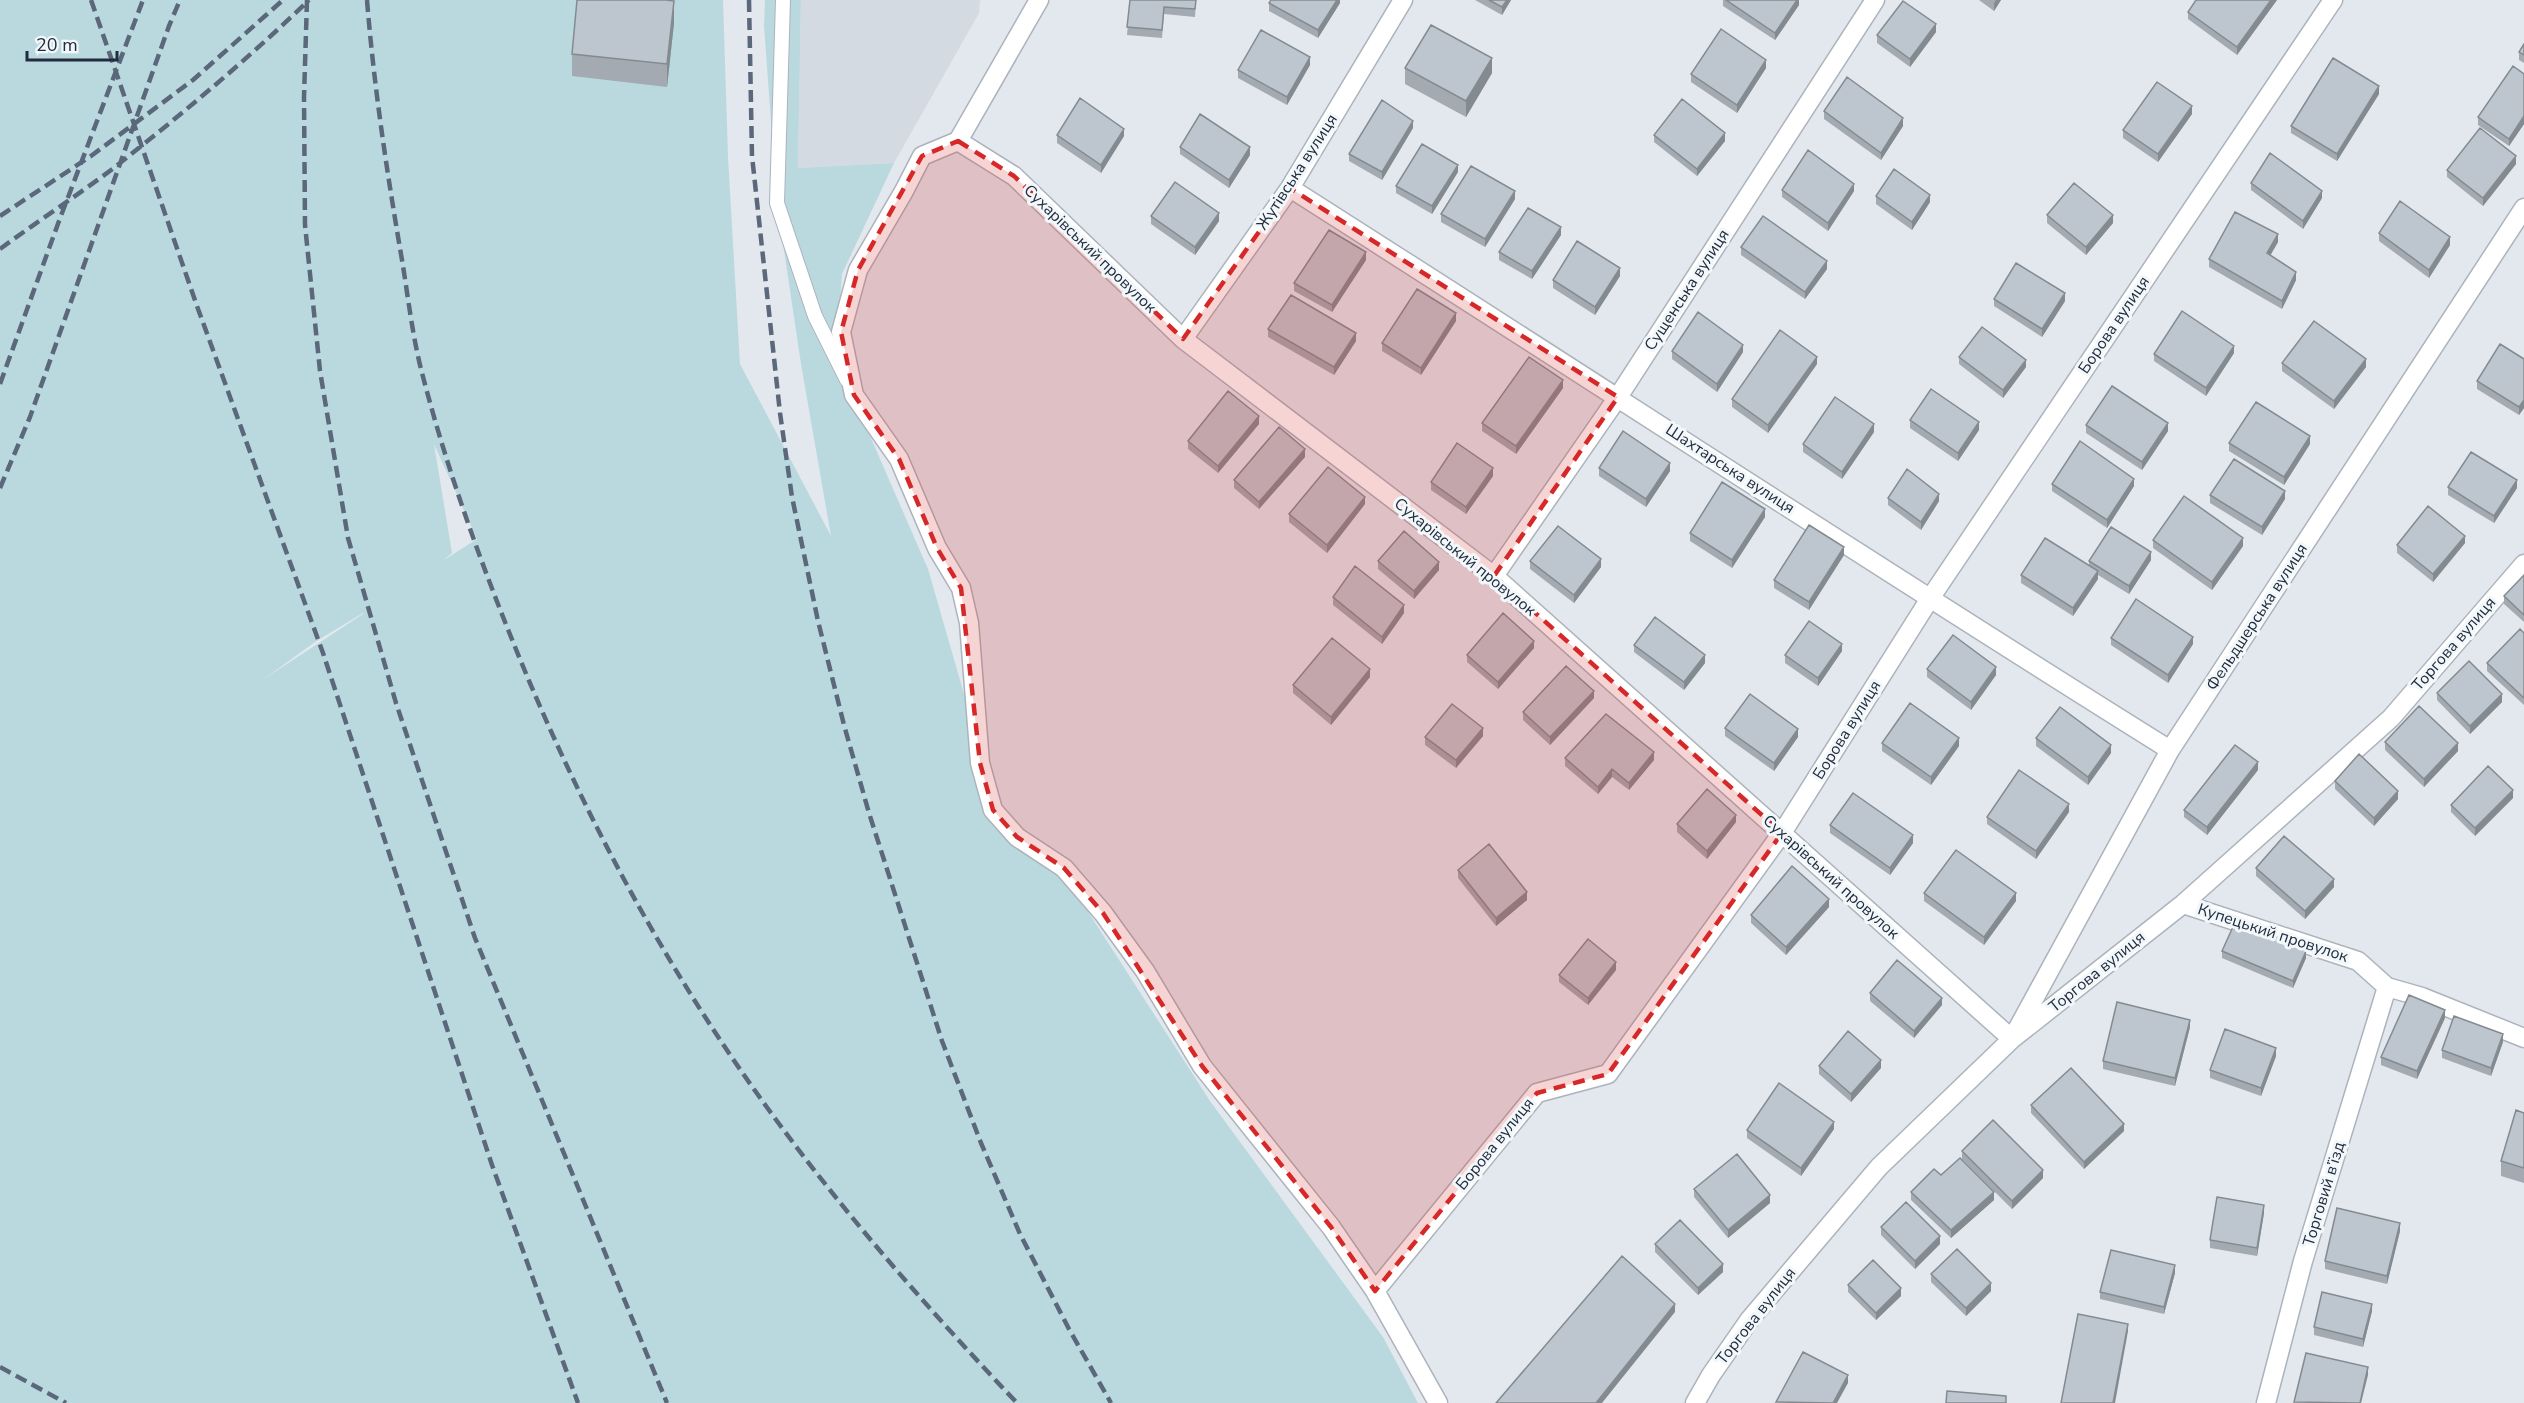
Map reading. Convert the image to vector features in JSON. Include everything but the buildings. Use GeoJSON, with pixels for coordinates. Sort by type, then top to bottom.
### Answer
{"type":"FeatureCollection","features":[{"type":"Feature","properties":{"kind":"street"},"geometry":{"type":"LineString","coordinates":[[1039,0],[958,141],[922,156],[858,270],[841,332],[854,395],[899,459],[938,548],[961,588],[969,623],[981,763],[993,810],[1017,837],[1064,868],[1103,913],[1144,971],[1202,1066],[1330,1227],[1375,1291],[1438,1403]]}},
{"type":"Feature","properties":{"kind":"street","name":"Жутівська вулиця"},"geometry":{"type":"LineString","coordinates":[[1183,339],[1290,188],[1402,0]]}},
{"type":"Feature","properties":{"kind":"street","name":"Сущенська вулиця"},"geometry":{"type":"LineString","coordinates":[[1494,576],[1618,397],[1875,0]]}},
{"type":"Feature","properties":{"kind":"street","name":"Борова вулиця"},"geometry":{"type":"LineString","coordinates":[[1375,1291],[1537,1093],[1608,1074],[1782,833],[1929,600],[2333,0]]}},
{"type":"Feature","properties":{"kind":"street","name":"Сухарівський провулок"},"geometry":{"type":"LineString","coordinates":[[958,141],[1014,176],[1183,339],[1494,576],[2012,1040]]}},
{"type":"Feature","properties":{"kind":"street","name":"Шахтарська вулиця"},"geometry":{"type":"LineString","coordinates":[[1290,188],[1618,397],[1929,600],[2170,750]]}},
{"type":"Feature","properties":{"kind":"street","name":"Фельдшерська вулиця"},"geometry":{"type":"LineString","coordinates":[[2012,1040],[2170,750],[2524,208]]}},
{"type":"Feature","properties":{"kind":"street","name":"Торгова вулиця"},"geometry":{"type":"LineString","coordinates":[[1695,1403],[1711,1374],[1750,1319],[1879,1167],[2012,1040],[2183,904],[2391,717],[2524,564]]}},
{"type":"Feature","properties":{"kind":"street","name":"Купецький провулок"},"geometry":{"type":"LineString","coordinates":[[2183,904],[2358,961],[2387,987],[2422,997],[2524,1038]]}},
{"type":"Feature","properties":{"kind":"street","name":"Торговий в’їзд"},"geometry":{"type":"LineString","coordinates":[[2266,1403],[2303,1261],[2387,987]]}},
{"type":"Feature","properties":{"kind":"lane"},"geometry":{"type":"LineString","coordinates":[[783,0],[777,204],[815,316],[854,395]]}},
{"type":"Feature","properties":{"kind":"highlighted area"},"geometry":{"type":"Polygon","coordinates":[[[958,141],[1014,176],[1183,339],[1290,188],[1618,397],[1494,576],[1782,833],[1608,1074],[1537,1093],[1375,1291],[1331,1227],[1202,1066],[1103,913],[1064,868],[1017,837],[993,810],[980,763],[961,588],[937,548],[899,459],[854,395],[841,332],[858,270],[922,156],[958,141]]]}},
{"type":"Feature","properties":{"kind":"shaded area"},"geometry":{"type":"Polygon","coordinates":[[[0,0],[723,0],[728,157],[740,364],[831,536],[801,364],[777,203],[764,26],[765,0],[801,0],[798,168],[894,163],[842,274],[836,358],[928,569],[979,746],[992,802],[1076,893],[1210,1101],[1383,1337],[1418,1403],[0,1403],[0,0]],[[434,444],[452,553],[444,560],[477,539],[434,444]],[[363,614],[315,642],[264,679],[363,614]]]}},
{"type":"Feature","properties":{"kind":"shaded area"},"geometry":{"type":"Polygon","coordinates":[[[801,0],[980,0],[979,13],[894,163],[798,168],[801,0]]]}},
{"type":"Feature","properties":{"kind":"railway"},"geometry":{"type":"LineString","coordinates":[[91,0],[197,306],[323,653],[492,1165],[578,1403]]}},
{"type":"Feature","properties":{"kind":"railway"},"geometry":{"type":"LineString","coordinates":[[0,384],[143,0]]}},
{"type":"Feature","properties":{"kind":"railway"},"geometry":{"type":"LineString","coordinates":[[0,488],[30,417],[180,0]]}},
{"type":"Feature","properties":{"kind":"railway"},"geometry":{"type":"LineString","coordinates":[[0,216],[91,156],[193,80],[283,0]]}},
{"type":"Feature","properties":{"kind":"railway"},"geometry":{"type":"LineString","coordinates":[[307,0],[304,97],[305,225],[320,371],[348,538],[396,703],[475,938],[667,1403]]}},
{"type":"Feature","properties":{"kind":"railway"},"geometry":{"type":"LineString","coordinates":[[0,249],[140,147],[238,65],[309,0]]}},
{"type":"Feature","properties":{"kind":"railway"},"geometry":{"type":"LineString","coordinates":[[367,0],[386,162],[421,369],[450,469],[484,568],[535,695],[563,756],[623,877],[656,936],[727,1051],[795,1145],[887,1259],[1017,1403]]}},
{"type":"Feature","properties":{"kind":"railway"},"geometry":{"type":"LineString","coordinates":[[749,0],[752,156],[780,413],[792,497],[818,621],[844,725],[869,813],[942,1041],[981,1143],[1020,1234],[1069,1329],[1111,1403]]}},
{"type":"Feature","properties":{"kind":"railway"},"geometry":{"type":"LineString","coordinates":[[0,1367],[66,1403]]}}]}
